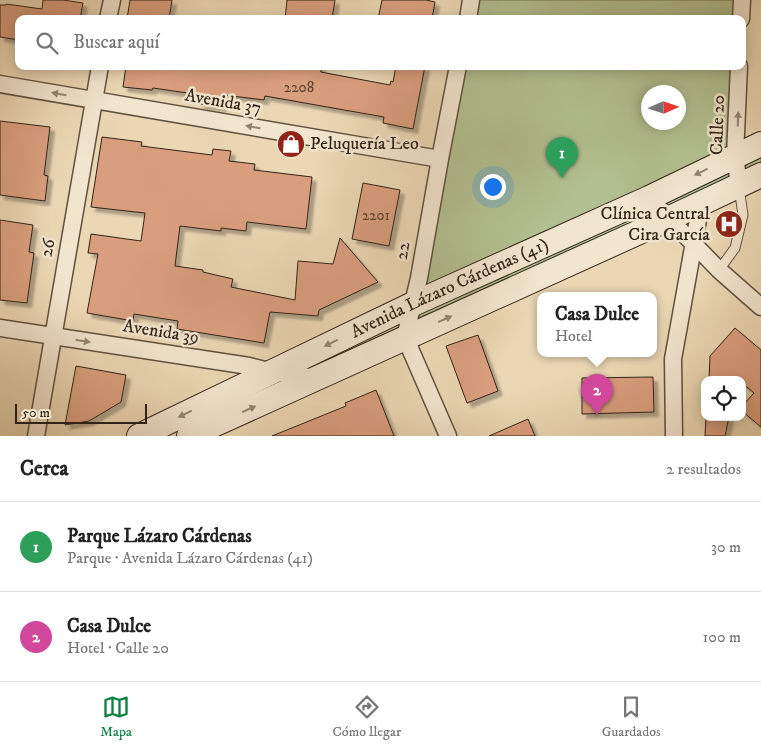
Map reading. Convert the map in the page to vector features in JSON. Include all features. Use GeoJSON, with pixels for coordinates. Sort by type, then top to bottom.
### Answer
{"type":"FeatureCollection","features":[{"type":"Feature","properties":{"kind":"main road","name":"Avenida Lázaro Cárdenas (41)"},"geometry":{"type":"LineString","coordinates":[[139,436],[413,304],[648,198],[761,144]]}},
{"type":"Feature","properties":{"kind":"main road","name":"Avenida Lázaro Cárdenas (41)"},"geometry":{"type":"LineString","coordinates":[[189,436],[761,175]]}},
{"type":"Feature","properties":{"kind":"street"},"geometry":{"type":"LineString","coordinates":[[109,15],[112,0]]}},
{"type":"Feature","properties":{"kind":"street"},"geometry":{"type":"LineString","coordinates":[[469,15],[472,0]]}},
{"type":"Feature","properties":{"kind":"street"},"geometry":{"type":"LineString","coordinates":[[741,15],[742,0]]}},
{"type":"Feature","properties":{"kind":"street","name":"26"},"geometry":{"type":"LineString","coordinates":[[36,436],[99,70]]}},
{"type":"Feature","properties":{"kind":"street","name":"22"},"geometry":{"type":"LineString","coordinates":[[405,337],[413,304],[457,70]]}},
{"type":"Feature","properties":{"kind":"street","name":"Calle 20"},"geometry":{"type":"LineString","coordinates":[[739,70],[736,156],[739,185]]}},
{"type":"Feature","properties":{"kind":"street","name":"Avenida 37"},"geometry":{"type":"LineString","coordinates":[[0,84],[440,159]]}},
{"type":"Feature","properties":{"kind":"street"},"geometry":{"type":"LineString","coordinates":[[648,198],[693,245],[761,307]]}},
{"type":"Feature","properties":{"kind":"street"},"geometry":{"type":"LineString","coordinates":[[674,436],[673,359],[701,203]]}},
{"type":"Feature","properties":{"kind":"street","name":"Avenida 39"},"geometry":{"type":"LineString","coordinates":[[0,328],[316,378]]}},
{"type":"Feature","properties":{"kind":"street"},"geometry":{"type":"LineString","coordinates":[[405,337],[448,436]]}},
{"type":"Feature","properties":{"kind":"lane"},"geometry":{"type":"LineString","coordinates":[[719,270],[735,248],[743,214],[739,185]]}},
{"type":"Feature","properties":{"kind":"green space"},"geometry":{"type":"Polygon","coordinates":[[[471,0],[742,0],[741,15],[469,15],[471,0]]]}},
{"type":"Feature","properties":{"kind":"green space"},"geometry":{"type":"Polygon","coordinates":[[[457,70],[739,70],[736,156],[761,144],[761,175],[407,344],[457,70]]]}},
{"type":"Feature","properties":{"kind":"building"},"geometry":{"type":"Polygon","coordinates":[[[43,0],[83,3],[81,15],[15,15],[15,39],[0,37],[0,5],[6,4],[42,9],[43,0]]]}},
{"type":"Feature","properties":{"kind":"building"},"geometry":{"type":"Polygon","coordinates":[[[130,0],[172,0],[170,15],[128,15],[130,0]]]}},
{"type":"Feature","properties":{"kind":"building"},"geometry":{"type":"Polygon","coordinates":[[[287,0],[335,0],[333,15],[285,15],[287,0]]]}},
{"type":"Feature","properties":{"kind":"building"},"geometry":{"type":"Polygon","coordinates":[[[382,0],[426,0],[435,2],[433,15],[379,15],[382,0]]]}},
{"type":"Feature","properties":{"kind":"building"},"geometry":{"type":"Polygon","coordinates":[[[125,70],[321,70],[321,72],[390,85],[391,81],[393,82],[395,70],[424,70],[413,129],[383,123],[384,117],[265,96],[264,100],[224,95],[222,107],[200,104],[201,95],[153,88],[152,90],[123,87],[125,70]]]}},
{"type":"Feature","properties":{"kind":"building"},"geometry":{"type":"Polygon","coordinates":[[[0,121],[50,127],[44,175],[48,176],[45,201],[0,195],[0,121]]]}},
{"type":"Feature","properties":{"kind":"building"},"geometry":{"type":"Polygon","coordinates":[[[102,137],[142,142],[141,146],[212,155],[213,149],[231,151],[229,161],[255,164],[254,170],[312,177],[306,229],[247,222],[246,231],[221,228],[221,231],[180,226],[175,266],[203,270],[203,272],[233,279],[231,287],[295,300],[298,261],[333,264],[340,238],[378,282],[319,310],[318,316],[270,312],[264,343],[177,329],[178,321],[134,314],[133,321],[87,313],[98,254],[88,253],[91,234],[141,241],[145,213],[91,207],[102,137]]]}},
{"type":"Feature","properties":{"kind":"building"},"geometry":{"type":"Polygon","coordinates":[[[363,183],[400,190],[389,246],[352,239],[363,183]]]}},
{"type":"Feature","properties":{"kind":"building"},"geometry":{"type":"Polygon","coordinates":[[[0,220],[33,225],[29,252],[34,253],[27,303],[0,300],[0,220]]]}},
{"type":"Feature","properties":{"kind":"building"},"geometry":{"type":"Polygon","coordinates":[[[735,328],[761,350],[761,427],[746,414],[746,402],[754,393],[746,386],[746,376],[709,376],[710,356],[735,328]]]}},
{"type":"Feature","properties":{"kind":"building"},"geometry":{"type":"Polygon","coordinates":[[[478,335],[498,391],[467,403],[446,346],[478,335]]]}},
{"type":"Feature","properties":{"kind":"building"},"geometry":{"type":"Polygon","coordinates":[[[76,366],[126,375],[121,402],[89,421],[65,425],[76,366]]]}},
{"type":"Feature","properties":{"kind":"building"},"geometry":{"type":"Polygon","coordinates":[[[653,377],[654,412],[582,414],[582,378],[653,377]]]}},
{"type":"Feature","properties":{"kind":"building"},"geometry":{"type":"Polygon","coordinates":[[[376,390],[394,436],[272,436],[346,406],[345,403],[376,390]]]}},
{"type":"Feature","properties":{"kind":"building"},"geometry":{"type":"Polygon","coordinates":[[[528,419],[535,436],[489,436],[528,419]]]}},
{"type":"Feature","properties":{"kind":"building"},"geometry":{"type":"Polygon","coordinates":[[[706,421],[728,421],[725,436],[705,436],[706,421]]]}},
{"type":"Feature","properties":{"kind":"place","name":"Peluquería Leo"},"geometry":{"type":"Point","coordinates":[291,144]}},
{"type":"Feature","properties":{"kind":"place","name":"Parque Lázaro Cárdenas"},"geometry":{"type":"Point","coordinates":[562,178]}},
{"type":"Feature","properties":{"kind":"place","name":"Clínica Central Cira García"},"geometry":{"type":"Point","coordinates":[729,224]}},
{"type":"Feature","properties":{"kind":"place","name":"Casa Dulce"},"geometry":{"type":"Point","coordinates":[597,415]}}]}
